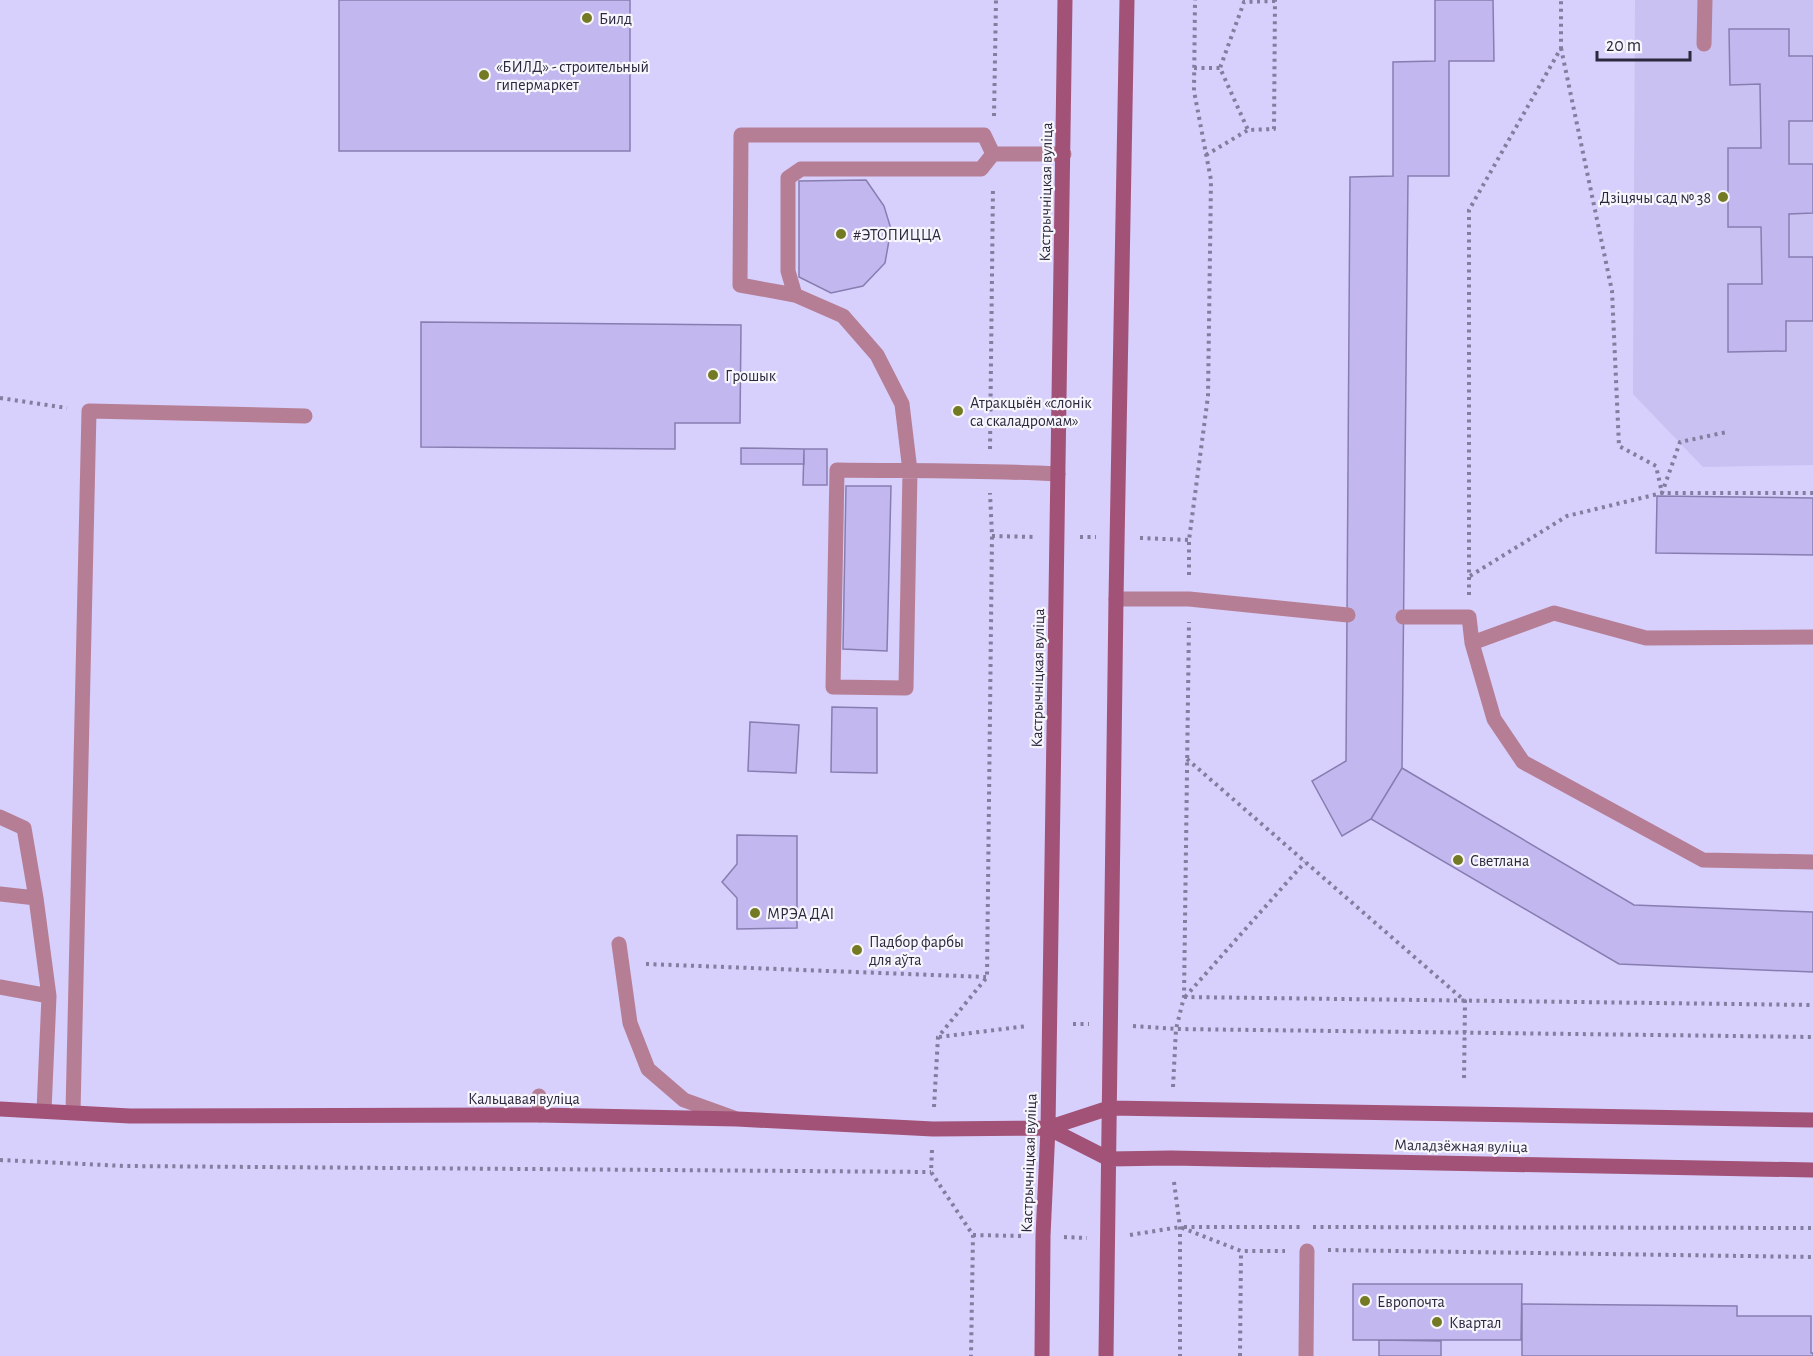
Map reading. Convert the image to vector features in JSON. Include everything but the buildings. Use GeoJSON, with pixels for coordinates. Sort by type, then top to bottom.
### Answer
{"type":"FeatureCollection","features":[{"type":"Feature","properties":{"kind":"main road","name":"Кастрычніцкая вуліца"},"geometry":{"type":"LineString","coordinates":[[1042,1356],[1043,1236],[1048,1128],[1065,0]]}},
{"type":"Feature","properties":{"kind":"main road"},"geometry":{"type":"LineString","coordinates":[[1106,1356],[1127,0]]}},
{"type":"Feature","properties":{"kind":"main road","name":"Маладзёжная вуліца"},"geometry":{"type":"LineString","coordinates":[[1048,1128],[1109,1108],[1813,1120]]}},
{"type":"Feature","properties":{"kind":"main road","name":"Кальцавая вуліца"},"geometry":{"type":"LineString","coordinates":[[0,1109],[130,1116],[540,1115],[737,1119],[933,1129],[1048,1128]]}},
{"type":"Feature","properties":{"kind":"main road"},"geometry":{"type":"LineString","coordinates":[[1048,1128],[1108,1159]]}},
{"type":"Feature","properties":{"kind":"main road","name":"Маладзёжная вуліца"},"geometry":{"type":"LineString","coordinates":[[1108,1159],[1171,1158],[1813,1170]]}},
{"type":"Feature","properties":{"kind":"lane"},"geometry":{"type":"LineString","coordinates":[[1704,44],[1705,0]]}},
{"type":"Feature","properties":{"kind":"lane"},"geometry":{"type":"LineString","coordinates":[[993,154],[984,135],[741,135],[740,285],[795,295],[843,316],[877,355],[902,404],[910,471],[906,688],[834,687],[837,470],[910,471],[990,470],[1058,474]]}},
{"type":"Feature","properties":{"kind":"lane"},"geometry":{"type":"LineString","coordinates":[[993,154],[1064,154]]}},
{"type":"Feature","properties":{"kind":"lane"},"geometry":{"type":"LineString","coordinates":[[795,295],[788,271],[788,178],[801,169],[981,169],[993,154]]}},
{"type":"Feature","properties":{"kind":"lane"},"geometry":{"type":"LineString","coordinates":[[72,1112],[89,411],[305,416]]}},
{"type":"Feature","properties":{"kind":"lane"},"geometry":{"type":"LineString","coordinates":[[1116,599],[1189,599],[1348,615]]}},
{"type":"Feature","properties":{"kind":"lane"},"geometry":{"type":"LineString","coordinates":[[1472,643],[1554,613],[1646,638],[1813,637]]}},
{"type":"Feature","properties":{"kind":"lane"},"geometry":{"type":"LineString","coordinates":[[1403,617],[1469,617],[1472,643],[1494,719],[1524,762],[1703,860],[1813,862]]}},
{"type":"Feature","properties":{"kind":"lane"},"geometry":{"type":"LineString","coordinates":[[0,817],[24,828],[36,898],[49,996],[44,1111]]}},
{"type":"Feature","properties":{"kind":"lane"},"geometry":{"type":"LineString","coordinates":[[0,894],[36,898]]}},
{"type":"Feature","properties":{"kind":"lane"},"geometry":{"type":"LineString","coordinates":[[619,944],[630,1023],[648,1069],[684,1100],[737,1119]]}},
{"type":"Feature","properties":{"kind":"lane"},"geometry":{"type":"LineString","coordinates":[[0,987],[49,996]]}},
{"type":"Feature","properties":{"kind":"lane"},"geometry":{"type":"LineString","coordinates":[[539,1096],[540,1115]]}},
{"type":"Feature","properties":{"kind":"lane"},"geometry":{"type":"LineString","coordinates":[[1306,1356],[1307,1251]]}},
{"type":"Feature","properties":{"kind":"path"},"geometry":{"type":"LineString","coordinates":[[971,1356],[973,1235],[931,1172],[938,1037],[987,977],[996,0]]}},
{"type":"Feature","properties":{"kind":"path"},"geometry":{"type":"LineString","coordinates":[[1172,1109],[1176,1029],[1184,997],[1189,540],[1208,396],[1211,180],[1194,91],[1196,0]]}},
{"type":"Feature","properties":{"kind":"path"},"geometry":{"type":"LineString","coordinates":[[1206,155],[1248,130],[1274,129],[1275,0],[1243,1],[1220,68],[1248,130]]}},
{"type":"Feature","properties":{"kind":"path"},"geometry":{"type":"LineString","coordinates":[[1560,0],[1560,48],[1612,291],[1619,446],[1656,466],[1662,493]]}},
{"type":"Feature","properties":{"kind":"path"},"geometry":{"type":"LineString","coordinates":[[1469,617],[1469,210],[1560,48]]}},
{"type":"Feature","properties":{"kind":"path"},"geometry":{"type":"LineString","coordinates":[[1194,68],[1220,68]]}},
{"type":"Feature","properties":{"kind":"path"},"geometry":{"type":"LineString","coordinates":[[0,398],[89,411]]}},
{"type":"Feature","properties":{"kind":"path"},"geometry":{"type":"LineString","coordinates":[[1662,493],[1680,442],[1727,432]]}},
{"type":"Feature","properties":{"kind":"path"},"geometry":{"type":"LineString","coordinates":[[1470,576],[1567,516],[1662,493],[1813,493]]}},
{"type":"Feature","properties":{"kind":"path"},"geometry":{"type":"LineString","coordinates":[[992,536],[1189,540]]}},
{"type":"Feature","properties":{"kind":"path"},"geometry":{"type":"LineString","coordinates":[[1187,759],[1465,1001],[1464,1080]]}},
{"type":"Feature","properties":{"kind":"path"},"geometry":{"type":"LineString","coordinates":[[1184,997],[1305,862]]}},
{"type":"Feature","properties":{"kind":"path"},"geometry":{"type":"LineString","coordinates":[[622,963],[987,977]]}},
{"type":"Feature","properties":{"kind":"path"},"geometry":{"type":"LineString","coordinates":[[1184,997],[1813,1005]]}},
{"type":"Feature","properties":{"kind":"path"},"geometry":{"type":"LineString","coordinates":[[938,1037],[1049,1023],[1176,1029],[1813,1037]]}},
{"type":"Feature","properties":{"kind":"path"},"geometry":{"type":"LineString","coordinates":[[1171,1158],[1180,1227],[1179,1356]]}},
{"type":"Feature","properties":{"kind":"path"},"geometry":{"type":"LineString","coordinates":[[0,1160],[125,1166],[931,1172]]}},
{"type":"Feature","properties":{"kind":"path"},"geometry":{"type":"LineString","coordinates":[[973,1235],[1107,1239],[1180,1227],[1813,1228]]}},
{"type":"Feature","properties":{"kind":"path"},"geometry":{"type":"LineString","coordinates":[[1180,1227],[1241,1251],[1813,1257]]}},
{"type":"Feature","properties":{"kind":"path"},"geometry":{"type":"LineString","coordinates":[[1240,1356],[1241,1251]]}},
{"type":"Feature","properties":{"kind":"shaded area","name":"Дзіцячы сад № 38"},"geometry":{"type":"Polygon","coordinates":[[[1635,0],[1813,0],[1813,465],[1703,467],[1633,394],[1635,0]]]}},
{"type":"Feature","properties":{"kind":"place","name":"Билд"},"geometry":{"type":"Point","coordinates":[587,18]}},
{"type":"Feature","properties":{"kind":"place","name":"«БИЛД» - строительный гипермаркет"},"geometry":{"type":"Point","coordinates":[484,75]}},
{"type":"Feature","properties":{"kind":"place","name":"Дзіцячы сад № 38"},"geometry":{"type":"Point","coordinates":[1723,197]}},
{"type":"Feature","properties":{"kind":"place","name":"#ЭТОПИЦЦА"},"geometry":{"type":"Point","coordinates":[841,234]}},
{"type":"Feature","properties":{"kind":"place","name":"Грошык"},"geometry":{"type":"Point","coordinates":[713,375]}},
{"type":"Feature","properties":{"kind":"place","name":"Атракцыён «слонік са скаладромам»"},"geometry":{"type":"Point","coordinates":[958,411]}},
{"type":"Feature","properties":{"kind":"place","name":"Светлана"},"geometry":{"type":"Point","coordinates":[1458,860]}},
{"type":"Feature","properties":{"kind":"place","name":"МРЭА ДАІ"},"geometry":{"type":"Point","coordinates":[755,913]}},
{"type":"Feature","properties":{"kind":"place","name":"Падбор фарбы для аўта"},"geometry":{"type":"Point","coordinates":[857,950]}},
{"type":"Feature","properties":{"kind":"place","name":"Европочта"},"geometry":{"type":"Point","coordinates":[1365,1301]}},
{"type":"Feature","properties":{"kind":"place","name":"Квартал"},"geometry":{"type":"Point","coordinates":[1437,1322]}}]}
